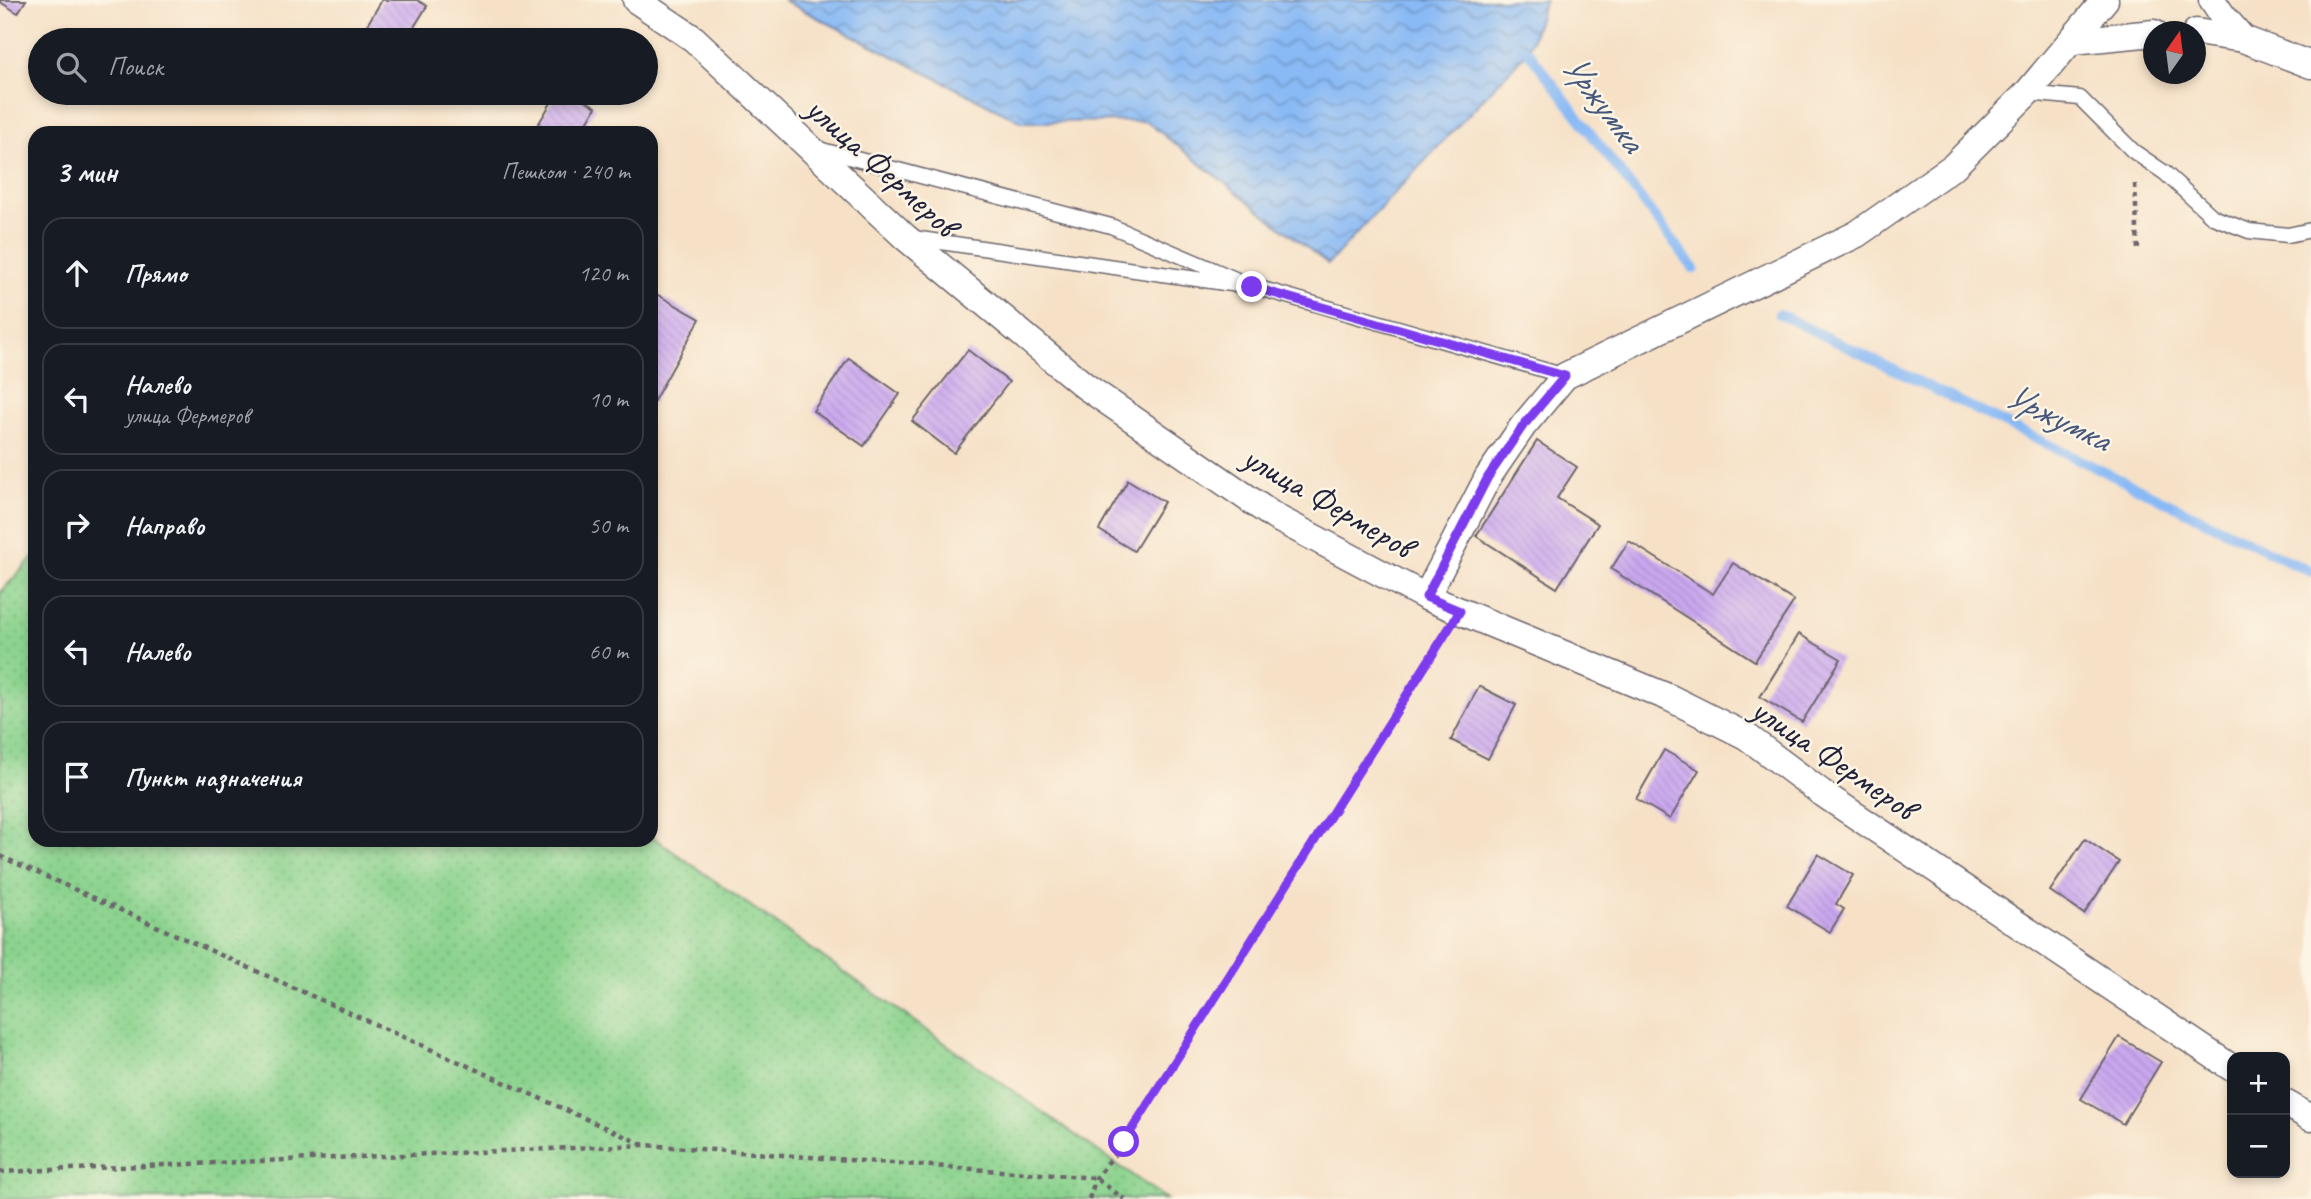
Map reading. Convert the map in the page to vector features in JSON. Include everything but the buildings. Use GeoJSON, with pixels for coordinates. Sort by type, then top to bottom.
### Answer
{"type":"FeatureCollection","features":[{"type":"Feature","properties":{"kind":"street","name":"улица Фермеров"},"geometry":{"type":"LineString","coordinates":[[636,0],[694,39],[905,237],[1085,386],[1275,517],[1426,597],[1670,698],[1746,736],[1822,793],[2227,1065]]}},
{"type":"Feature","properties":{"kind":"street"},"geometry":{"type":"LineString","coordinates":[[1426,597],[1488,477],[1523,426],[1565,376],[1857,234],[1954,166],[2027,93],[2105,0]]}},
{"type":"Feature","properties":{"kind":"street"},"geometry":{"type":"LineString","coordinates":[[2212,0],[2243,39]]}},
{"type":"Feature","properties":{"kind":"street"},"geometry":{"type":"LineString","coordinates":[[2072,41],[2143,34]]}},
{"type":"Feature","properties":{"kind":"street"},"geometry":{"type":"LineString","coordinates":[[2206,34],[2243,39],[2311,65]]}},
{"type":"Feature","properties":{"kind":"street"},"geometry":{"type":"LineString","coordinates":[[2290,1106],[2311,1118]]}},
{"type":"Feature","properties":{"kind":"lane"},"geometry":{"type":"LineString","coordinates":[[2027,93],[2080,98],[2133,151],[2165,173],[2213,217],[2249,231],[2288,236],[2311,230]]}},
{"type":"Feature","properties":{"kind":"lane"},"geometry":{"type":"LineString","coordinates":[[808,146],[1111,226],[1252,287],[1565,376]]}},
{"type":"Feature","properties":{"kind":"lane"},"geometry":{"type":"LineString","coordinates":[[905,237],[1252,287]]}},
{"type":"Feature","properties":{"kind":"path"},"geometry":{"type":"LineString","coordinates":[[2133,151],[2138,251]]}},
{"type":"Feature","properties":{"kind":"path"},"geometry":{"type":"LineString","coordinates":[[1089,1199],[1096,1178],[1124,1142],[1460,611]]}},
{"type":"Feature","properties":{"kind":"path"},"geometry":{"type":"LineString","coordinates":[[0,856],[645,1145]]}},
{"type":"Feature","properties":{"kind":"path"},"geometry":{"type":"LineString","coordinates":[[0,1172],[645,1145],[1096,1178],[1125,1199]]}},
{"type":"Feature","properties":{"kind":"green space"},"geometry":{"type":"Polygon","coordinates":[[[28,563],[28,847],[658,847],[658,841],[1166,1199],[0,1199],[0,593],[28,563]]]}},
{"type":"Feature","properties":{"kind":"water"},"geometry":{"type":"Polygon","coordinates":[[[783,0],[1545,0],[1528,51],[1328,264],[1146,121],[1022,122],[783,0]]]}},
{"type":"Feature","properties":{"kind":"waterway","name":"Уржумка"},"geometry":{"type":"LineString","coordinates":[[1516,44],[1528,51],[1694,269]]}},
{"type":"Feature","properties":{"kind":"waterway","name":"Уржумка"},"geometry":{"type":"LineString","coordinates":[[1779,314],[2311,572]]}},
{"type":"Feature","properties":{"kind":"route"},"geometry":{"type":"LineString","coordinates":[[1124,1142],[1460,611],[1426,597],[1488,477],[1523,426],[1565,376],[1252,287]]}}]}
